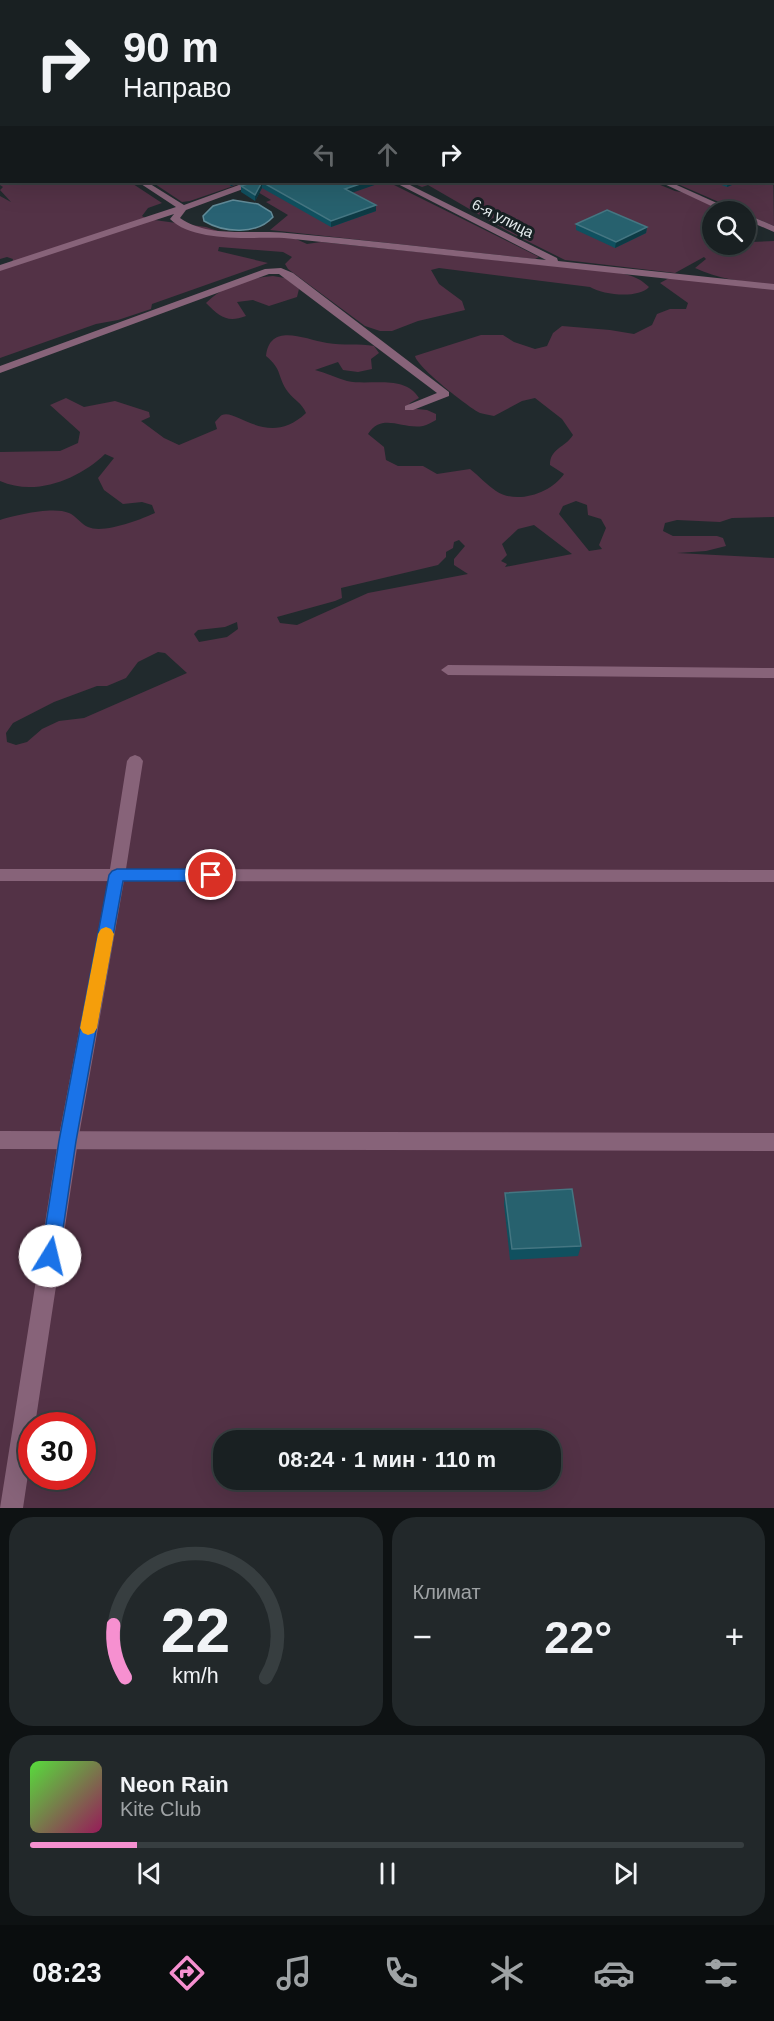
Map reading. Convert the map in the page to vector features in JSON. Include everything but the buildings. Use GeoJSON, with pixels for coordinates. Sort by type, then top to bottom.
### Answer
{"type":"FeatureCollection","features":[{"type":"Feature","properties":{"kind":"street"},"geometry":{"type":"LineString","coordinates":[[144,183],[183,208]]}},
{"type":"Feature","properties":{"kind":"street"},"geometry":{"type":"LineString","coordinates":[[0,268],[183,208],[251,183]]}},
{"type":"Feature","properties":{"kind":"street","name":"6-я улица"},"geometry":{"type":"LineString","coordinates":[[400,183],[562,264]]}},
{"type":"Feature","properties":{"kind":"street"},"geometry":{"type":"LineString","coordinates":[[666,183],[708,201]]}},
{"type":"Feature","properties":{"kind":"street"},"geometry":{"type":"LineString","coordinates":[[183,208],[175,219],[181,225],[189,228],[229,233],[284,235],[774,287]]}},
{"type":"Feature","properties":{"kind":"street"},"geometry":{"type":"LineString","coordinates":[[756,221],[774,229]]}},
{"type":"Feature","properties":{"kind":"street"},"geometry":{"type":"LineString","coordinates":[[0,370],[268,271],[281,271],[290,274],[445,394],[409,408]]}},
{"type":"Feature","properties":{"kind":"street"},"geometry":{"type":"LineString","coordinates":[[448,670],[774,673]]}},
{"type":"Feature","properties":{"kind":"street"},"geometry":{"type":"LineString","coordinates":[[11,1508],[68,1141],[117,875],[135,761]]}},
{"type":"Feature","properties":{"kind":"street"},"geometry":{"type":"LineString","coordinates":[[0,875],[774,876]]}},
{"type":"Feature","properties":{"kind":"street"},"geometry":{"type":"LineString","coordinates":[[0,1140],[774,1142]]}},
{"type":"Feature","properties":{"kind":"shaded area"},"geometry":{"type":"Polygon","coordinates":[[[0,183],[132,183],[162,203],[148,208],[142,216],[147,219],[206,227],[224,233],[253,233],[296,239],[307,244],[321,242],[616,273],[633,277],[649,287],[637,293],[620,294],[603,292],[590,287],[439,268],[431,270],[439,284],[462,301],[465,310],[418,321],[392,331],[380,331],[365,326],[288,269],[285,264],[292,257],[283,252],[219,247],[218,251],[268,263],[152,304],[151,309],[118,320],[96,324],[0,358],[0,269],[11,266],[13,259],[7,257],[0,259],[0,196],[11,202],[0,190],[3,187],[0,183]]]}},
{"type":"Feature","properties":{"kind":"shaded area"},"geometry":{"type":"Polygon","coordinates":[[[154,183],[242,183],[190,201],[182,202],[154,183]]]}},
{"type":"Feature","properties":{"kind":"shaded area"},"geometry":{"type":"Polygon","coordinates":[[[258,183],[390,183],[539,257],[535,259],[270,230],[288,215],[266,202],[271,200],[248,186],[258,183]]]}},
{"type":"Feature","properties":{"kind":"shaded area"},"geometry":{"type":"Polygon","coordinates":[[[412,183],[655,183],[703,201],[702,255],[756,255],[756,242],[774,241],[774,285],[724,278],[695,268],[706,259],[704,257],[675,273],[565,260],[511,233],[428,185],[422,187],[412,183]]]}},
{"type":"Feature","properties":{"kind":"shaded area"},"geometry":{"type":"Polygon","coordinates":[[[675,183],[773,183],[774,226],[756,218],[756,201],[717,201],[675,183]]]}},
{"type":"Feature","properties":{"kind":"shaded area"},"geometry":{"type":"Polygon","coordinates":[[[273,276],[285,278],[299,289],[297,297],[269,306],[253,300],[237,302],[246,316],[234,319],[220,315],[206,303],[220,292],[237,284],[273,276]]]}},
{"type":"Feature","properties":{"kind":"shaded area"},"geometry":{"type":"Polygon","coordinates":[[[671,277],[774,289],[774,517],[732,518],[720,522],[677,520],[665,523],[663,531],[673,536],[717,536],[723,538],[726,546],[706,551],[677,553],[774,558],[774,1508],[0,1508],[0,520],[54,510],[72,514],[88,527],[103,529],[155,513],[152,505],[142,502],[123,504],[104,490],[98,478],[114,458],[105,454],[70,478],[42,486],[28,487],[0,481],[0,452],[60,451],[78,443],[80,432],[50,405],[66,398],[84,407],[115,401],[149,412],[150,417],[141,421],[164,438],[179,445],[217,429],[215,422],[222,415],[228,414],[267,428],[279,428],[292,423],[306,413],[288,392],[275,365],[266,356],[274,339],[289,335],[333,344],[374,346],[379,353],[371,359],[372,369],[358,372],[343,370],[338,362],[315,370],[347,381],[386,382],[405,386],[419,398],[410,403],[407,408],[427,410],[436,414],[436,420],[423,426],[386,423],[374,428],[368,434],[384,447],[386,460],[398,466],[423,466],[437,474],[470,469],[493,489],[504,495],[523,497],[533,495],[551,487],[564,474],[550,465],[555,451],[573,435],[562,419],[535,398],[522,401],[494,416],[480,413],[433,377],[415,356],[481,335],[503,335],[514,342],[535,349],[547,346],[553,333],[562,326],[634,334],[652,325],[657,314],[670,309],[686,309],[688,303],[660,283],[671,277]],[[576,501],[563,506],[559,514],[589,551],[602,549],[599,545],[606,528],[601,519],[588,515],[587,505],[576,501]],[[534,525],[518,529],[502,544],[507,555],[501,561],[507,564],[505,567],[572,554],[534,525]],[[459,540],[454,542],[453,548],[446,552],[446,557],[438,565],[341,588],[342,598],[277,617],[280,623],[297,625],[368,593],[468,574],[454,565],[454,559],[465,546],[459,540]],[[237,622],[225,627],[198,630],[194,634],[199,642],[227,637],[238,629],[237,622]],[[158,652],[138,662],[126,678],[54,702],[13,723],[6,733],[7,742],[16,745],[27,742],[42,729],[59,721],[84,718],[187,673],[165,653],[158,652]]]}},
{"type":"Feature","properties":{"kind":"water"},"geometry":{"type":"Polygon","coordinates":[[[233,200],[258,204],[271,212],[273,217],[258,227],[240,230],[221,228],[204,221],[203,216],[213,206],[233,200]]]}},
{"type":"Feature","properties":{"kind":"slow traffic"},"geometry":{"type":"LineString","coordinates":[[88,1028],[106,934]]}},
{"type":"Feature","properties":{"kind":"route"},"geometry":{"type":"LineString","coordinates":[[50,1256],[68,1141],[117,875],[211,875]]}}]}
